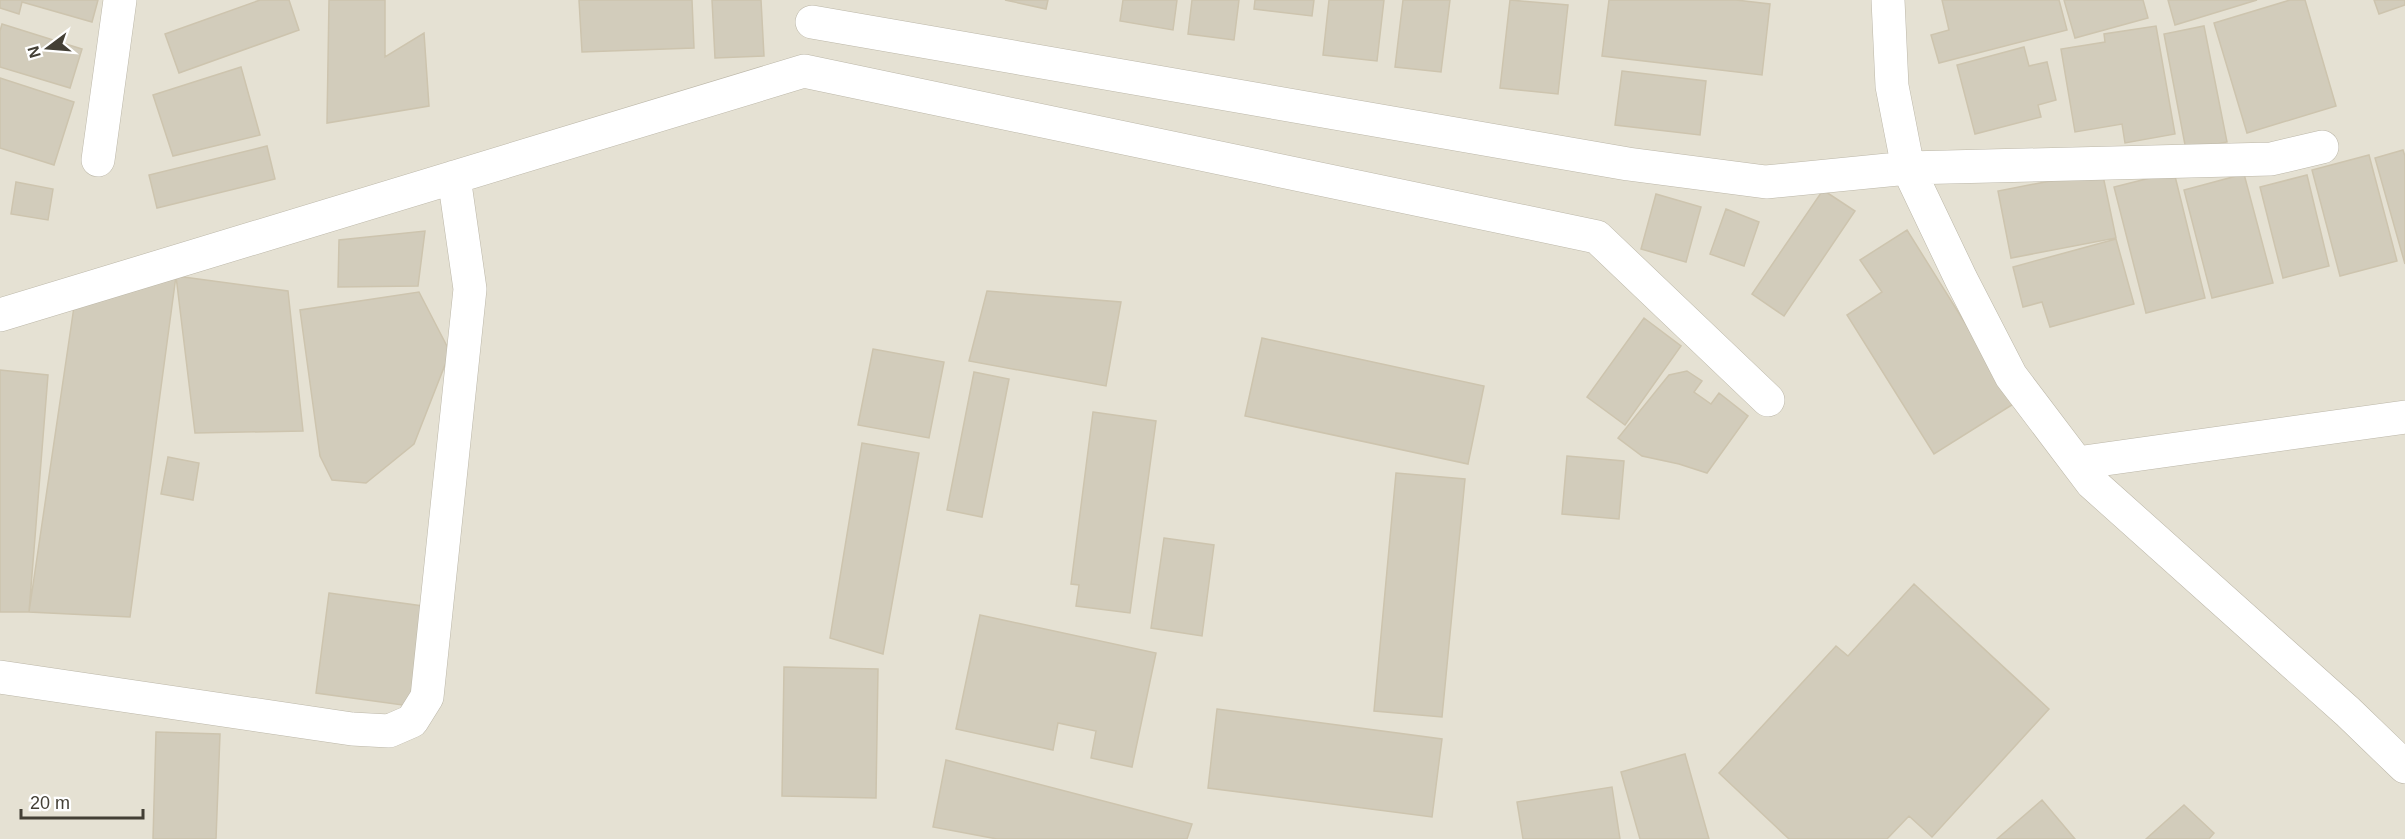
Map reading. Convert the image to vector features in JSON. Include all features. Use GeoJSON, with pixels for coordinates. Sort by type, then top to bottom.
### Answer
{"type":"FeatureCollection","features":[{"type":"Feature","properties":{"kind":"street"},"geometry":{"type":"LineString","coordinates":[[98,160],[120,0]]}},
{"type":"Feature","properties":{"kind":"street"},"geometry":{"type":"LineString","coordinates":[[1888,0],[1892,86],[1908,168],[2011,376],[2092,483],[2405,767]]}},
{"type":"Feature","properties":{"kind":"street"},"geometry":{"type":"LineString","coordinates":[[812,22],[1616,162],[1767,183],[1908,168],[2271,159],[2322,147]]}},
{"type":"Feature","properties":{"kind":"street"},"geometry":{"type":"LineString","coordinates":[[0,315],[804,71],[1597,237],[1768,400]]}},
{"type":"Feature","properties":{"kind":"street"},"geometry":{"type":"LineString","coordinates":[[0,676],[352,729],[389,731],[412,721],[427,697],[470,289],[454,177]]}},
{"type":"Feature","properties":{"kind":"street"},"geometry":{"type":"LineString","coordinates":[[2077,463],[2405,417]]}},
{"type":"Feature","properties":{"kind":"shaded area"},"geometry":{"type":"Polygon","coordinates":[[[0,0],[2405,0],[2405,839],[0,839],[0,0]]]}},
{"type":"Feature","properties":{"kind":"building"},"geometry":{"type":"Polygon","coordinates":[[[0,0],[98,0],[92,22],[22,2],[19,14],[0,8],[0,0]]]}},
{"type":"Feature","properties":{"kind":"building"},"geometry":{"type":"Polygon","coordinates":[[[260,0],[289,0],[299,30],[179,73],[165,34],[260,0]]]}},
{"type":"Feature","properties":{"kind":"building"},"geometry":{"type":"Polygon","coordinates":[[[329,0],[385,0],[385,57],[424,33],[429,106],[327,123],[329,0]]]}},
{"type":"Feature","properties":{"kind":"building"},"geometry":{"type":"Polygon","coordinates":[[[579,0],[692,0],[694,48],[582,52],[579,0]]]}},
{"type":"Feature","properties":{"kind":"building"},"geometry":{"type":"Polygon","coordinates":[[[712,0],[761,0],[764,56],[715,58],[712,0]]]}},
{"type":"Feature","properties":{"kind":"building"},"geometry":{"type":"Polygon","coordinates":[[[1005,0],[1048,0],[1046,9],[1005,0]]]}},
{"type":"Feature","properties":{"kind":"building"},"geometry":{"type":"Polygon","coordinates":[[[1123,0],[1177,0],[1173,30],[1120,21],[1123,0]]]}},
{"type":"Feature","properties":{"kind":"building"},"geometry":{"type":"Polygon","coordinates":[[[1192,0],[1239,0],[1234,40],[1188,34],[1192,0]]]}},
{"type":"Feature","properties":{"kind":"building"},"geometry":{"type":"Polygon","coordinates":[[[1255,0],[1314,0],[1312,16],[1254,9],[1255,0]]]}},
{"type":"Feature","properties":{"kind":"building"},"geometry":{"type":"Polygon","coordinates":[[[1329,0],[1384,0],[1377,61],[1323,55],[1329,0]]]}},
{"type":"Feature","properties":{"kind":"building"},"geometry":{"type":"Polygon","coordinates":[[[1403,0],[1450,0],[1441,72],[1395,67],[1403,0]]]}},
{"type":"Feature","properties":{"kind":"building"},"geometry":{"type":"Polygon","coordinates":[[[1510,0],[1568,5],[1558,94],[1500,88],[1510,0]]]}},
{"type":"Feature","properties":{"kind":"building"},"geometry":{"type":"Polygon","coordinates":[[[1609,0],[1736,0],[1770,4],[1762,75],[1602,56],[1609,0]]]}},
{"type":"Feature","properties":{"kind":"building"},"geometry":{"type":"Polygon","coordinates":[[[1942,0],[2059,0],[2067,30],[1939,63],[1931,35],[1949,30],[1942,0]]]}},
{"type":"Feature","properties":{"kind":"building"},"geometry":{"type":"Polygon","coordinates":[[[2064,0],[2143,0],[2148,18],[2075,38],[2064,0]]]}},
{"type":"Feature","properties":{"kind":"building"},"geometry":{"type":"Polygon","coordinates":[[[2168,0],[2257,0],[2175,25],[2168,0]]]}},
{"type":"Feature","properties":{"kind":"building"},"geometry":{"type":"Polygon","coordinates":[[[2290,0],[2305,0],[2336,106],[2247,133],[2214,23],[2290,0]]]}},
{"type":"Feature","properties":{"kind":"building"},"geometry":{"type":"Polygon","coordinates":[[[2374,0],[2405,0],[2405,5],[2379,14],[2374,0]]]}},
{"type":"Feature","properties":{"kind":"building"},"geometry":{"type":"Polygon","coordinates":[[[2,24],[82,49],[70,88],[0,67],[2,24]]]}},
{"type":"Feature","properties":{"kind":"building"},"geometry":{"type":"Polygon","coordinates":[[[2156,26],[2175,134],[2125,143],[2122,124],[2075,132],[2061,49],[2105,42],[2104,34],[2156,26]]]}},
{"type":"Feature","properties":{"kind":"building"},"geometry":{"type":"Polygon","coordinates":[[[2204,26],[2227,142],[2186,150],[2164,34],[2204,26]]]}},
{"type":"Feature","properties":{"kind":"building"},"geometry":{"type":"Polygon","coordinates":[[[2024,47],[2029,66],[2047,62],[2056,100],[2038,105],[2041,117],[1975,134],[1957,65],[2024,47]]]}},
{"type":"Feature","properties":{"kind":"building"},"geometry":{"type":"Polygon","coordinates":[[[241,67],[260,135],[173,156],[153,95],[241,67]]]}},
{"type":"Feature","properties":{"kind":"building"},"geometry":{"type":"Polygon","coordinates":[[[1622,71],[1706,81],[1700,135],[1615,125],[1622,71]]]}},
{"type":"Feature","properties":{"kind":"building"},"geometry":{"type":"Polygon","coordinates":[[[0,78],[74,102],[54,165],[0,148],[0,78]]]}},
{"type":"Feature","properties":{"kind":"building"},"geometry":{"type":"Polygon","coordinates":[[[267,146],[275,179],[157,208],[149,175],[267,146]]]}},
{"type":"Feature","properties":{"kind":"building"},"geometry":{"type":"Polygon","coordinates":[[[2403,150],[2405,156],[2405,264],[2375,158],[2403,150]]]}},
{"type":"Feature","properties":{"kind":"building"},"geometry":{"type":"Polygon","coordinates":[[[2369,155],[2397,261],[2340,276],[2312,170],[2369,155]]]}},
{"type":"Feature","properties":{"kind":"building"},"geometry":{"type":"Polygon","coordinates":[[[2102,171],[2116,238],[2011,258],[1998,191],[2102,171]]]}},
{"type":"Feature","properties":{"kind":"building"},"geometry":{"type":"Polygon","coordinates":[[[2174,172],[2205,298],[2146,313],[2114,187],[2174,172]]]}},
{"type":"Feature","properties":{"kind":"building"},"geometry":{"type":"Polygon","coordinates":[[[2244,174],[2273,283],[2212,298],[2184,190],[2244,174]]]}},
{"type":"Feature","properties":{"kind":"building"},"geometry":{"type":"Polygon","coordinates":[[[2307,175],[2329,266],[2283,278],[2260,187],[2307,175]]]}},
{"type":"Feature","properties":{"kind":"building"},"geometry":{"type":"Polygon","coordinates":[[[16,182],[53,189],[48,220],[11,214],[16,182]]]}},
{"type":"Feature","properties":{"kind":"building"},"geometry":{"type":"Polygon","coordinates":[[[1823,190],[1855,211],[1784,316],[1752,294],[1823,190]]]}},
{"type":"Feature","properties":{"kind":"building"},"geometry":{"type":"Polygon","coordinates":[[[1656,194],[1701,207],[1686,262],[1641,249],[1656,194]]]}},
{"type":"Feature","properties":{"kind":"building"},"geometry":{"type":"Polygon","coordinates":[[[1726,209],[1759,222],[1744,266],[1710,254],[1726,209]]]}},
{"type":"Feature","properties":{"kind":"building"},"geometry":{"type":"Polygon","coordinates":[[[1907,230],[2015,403],[1934,454],[1847,315],[1882,292],[1860,260],[1907,230]]]}},
{"type":"Feature","properties":{"kind":"building"},"geometry":{"type":"Polygon","coordinates":[[[425,231],[418,286],[338,287],[339,240],[425,231]]]}},
{"type":"Feature","properties":{"kind":"building"},"geometry":{"type":"Polygon","coordinates":[[[2116,239],[2134,304],[2050,327],[2042,302],[2023,307],[2013,267],[2116,239]]]}},
{"type":"Feature","properties":{"kind":"building"},"geometry":{"type":"Polygon","coordinates":[[[176,276],[130,617],[29,612],[75,300],[176,276]]]}},
{"type":"Feature","properties":{"kind":"building"},"geometry":{"type":"Polygon","coordinates":[[[176,276],[288,291],[303,431],[195,433],[176,276]]]}},
{"type":"Feature","properties":{"kind":"building"},"geometry":{"type":"Polygon","coordinates":[[[987,291],[1121,302],[1106,386],[969,361],[987,291]]]}},
{"type":"Feature","properties":{"kind":"building"},"geometry":{"type":"Polygon","coordinates":[[[419,292],[450,352],[414,444],[366,483],[332,480],[320,456],[300,310],[419,292]]]}},
{"type":"Feature","properties":{"kind":"building"},"geometry":{"type":"Polygon","coordinates":[[[1644,318],[1681,346],[1625,425],[1587,397],[1644,318]]]}},
{"type":"Feature","properties":{"kind":"building"},"geometry":{"type":"Polygon","coordinates":[[[1262,338],[1484,386],[1468,464],[1245,416],[1262,338]]]}},
{"type":"Feature","properties":{"kind":"building"},"geometry":{"type":"Polygon","coordinates":[[[873,349],[944,362],[929,438],[858,425],[873,349]]]}},
{"type":"Feature","properties":{"kind":"building"},"geometry":{"type":"Polygon","coordinates":[[[0,370],[48,375],[29,612],[0,612],[0,370]]]}},
{"type":"Feature","properties":{"kind":"building"},"geometry":{"type":"Polygon","coordinates":[[[1687,371],[1702,381],[1694,392],[1711,404],[1719,393],[1748,416],[1707,473],[1642,456],[1618,438],[1669,375],[1687,371]]]}},
{"type":"Feature","properties":{"kind":"building"},"geometry":{"type":"Polygon","coordinates":[[[974,372],[1009,379],[982,517],[947,510],[974,372]]]}},
{"type":"Feature","properties":{"kind":"building"},"geometry":{"type":"Polygon","coordinates":[[[1093,412],[1156,421],[1130,613],[1076,606],[1079,585],[1071,584],[1093,412]]]}},
{"type":"Feature","properties":{"kind":"building"},"geometry":{"type":"Polygon","coordinates":[[[862,443],[919,453],[883,654],[830,638],[862,443]]]}},
{"type":"Feature","properties":{"kind":"building"},"geometry":{"type":"Polygon","coordinates":[[[1567,456],[1624,461],[1619,519],[1562,514],[1567,456]]]}},
{"type":"Feature","properties":{"kind":"building"},"geometry":{"type":"Polygon","coordinates":[[[168,457],[199,463],[193,500],[161,494],[168,457]]]}},
{"type":"Feature","properties":{"kind":"building"},"geometry":{"type":"Polygon","coordinates":[[[1396,473],[1465,479],[1442,717],[1374,711],[1396,473]]]}},
{"type":"Feature","properties":{"kind":"building"},"geometry":{"type":"Polygon","coordinates":[[[1164,538],[1214,545],[1202,636],[1151,628],[1164,538]]]}},
{"type":"Feature","properties":{"kind":"building"},"geometry":{"type":"Polygon","coordinates":[[[1914,584],[2049,709],[1932,837],[1909,816],[1887,839],[1789,839],[1719,773],[1836,646],[1848,656],[1914,584]]]}},
{"type":"Feature","properties":{"kind":"building"},"geometry":{"type":"Polygon","coordinates":[[[329,593],[430,607],[417,707],[316,693],[329,593]]]}},
{"type":"Feature","properties":{"kind":"building"},"geometry":{"type":"Polygon","coordinates":[[[980,615],[1156,653],[1132,767],[1091,758],[1096,731],[1058,723],[1053,750],[956,729],[980,615]]]}},
{"type":"Feature","properties":{"kind":"building"},"geometry":{"type":"Polygon","coordinates":[[[784,667],[878,669],[876,798],[782,796],[784,667]]]}},
{"type":"Feature","properties":{"kind":"building"},"geometry":{"type":"Polygon","coordinates":[[[1217,709],[1442,739],[1432,817],[1208,788],[1217,709]]]}},
{"type":"Feature","properties":{"kind":"building"},"geometry":{"type":"Polygon","coordinates":[[[156,732],[220,734],[216,839],[153,839],[156,732]]]}},
{"type":"Feature","properties":{"kind":"building"},"geometry":{"type":"Polygon","coordinates":[[[1685,754],[1709,839],[1640,839],[1621,772],[1685,754]]]}},
{"type":"Feature","properties":{"kind":"building"},"geometry":{"type":"Polygon","coordinates":[[[946,760],[1192,824],[1187,839],[997,839],[933,827],[946,760]]]}},
{"type":"Feature","properties":{"kind":"building"},"geometry":{"type":"Polygon","coordinates":[[[1612,787],[1620,839],[1523,839],[1517,802],[1612,787]]]}},
{"type":"Feature","properties":{"kind":"building"},"geometry":{"type":"Polygon","coordinates":[[[2042,800],[2075,839],[1997,839],[2042,800]]]}},
{"type":"Feature","properties":{"kind":"building"},"geometry":{"type":"Polygon","coordinates":[[[2184,805],[2214,833],[2209,839],[2146,839],[2184,805]]]}}]}
